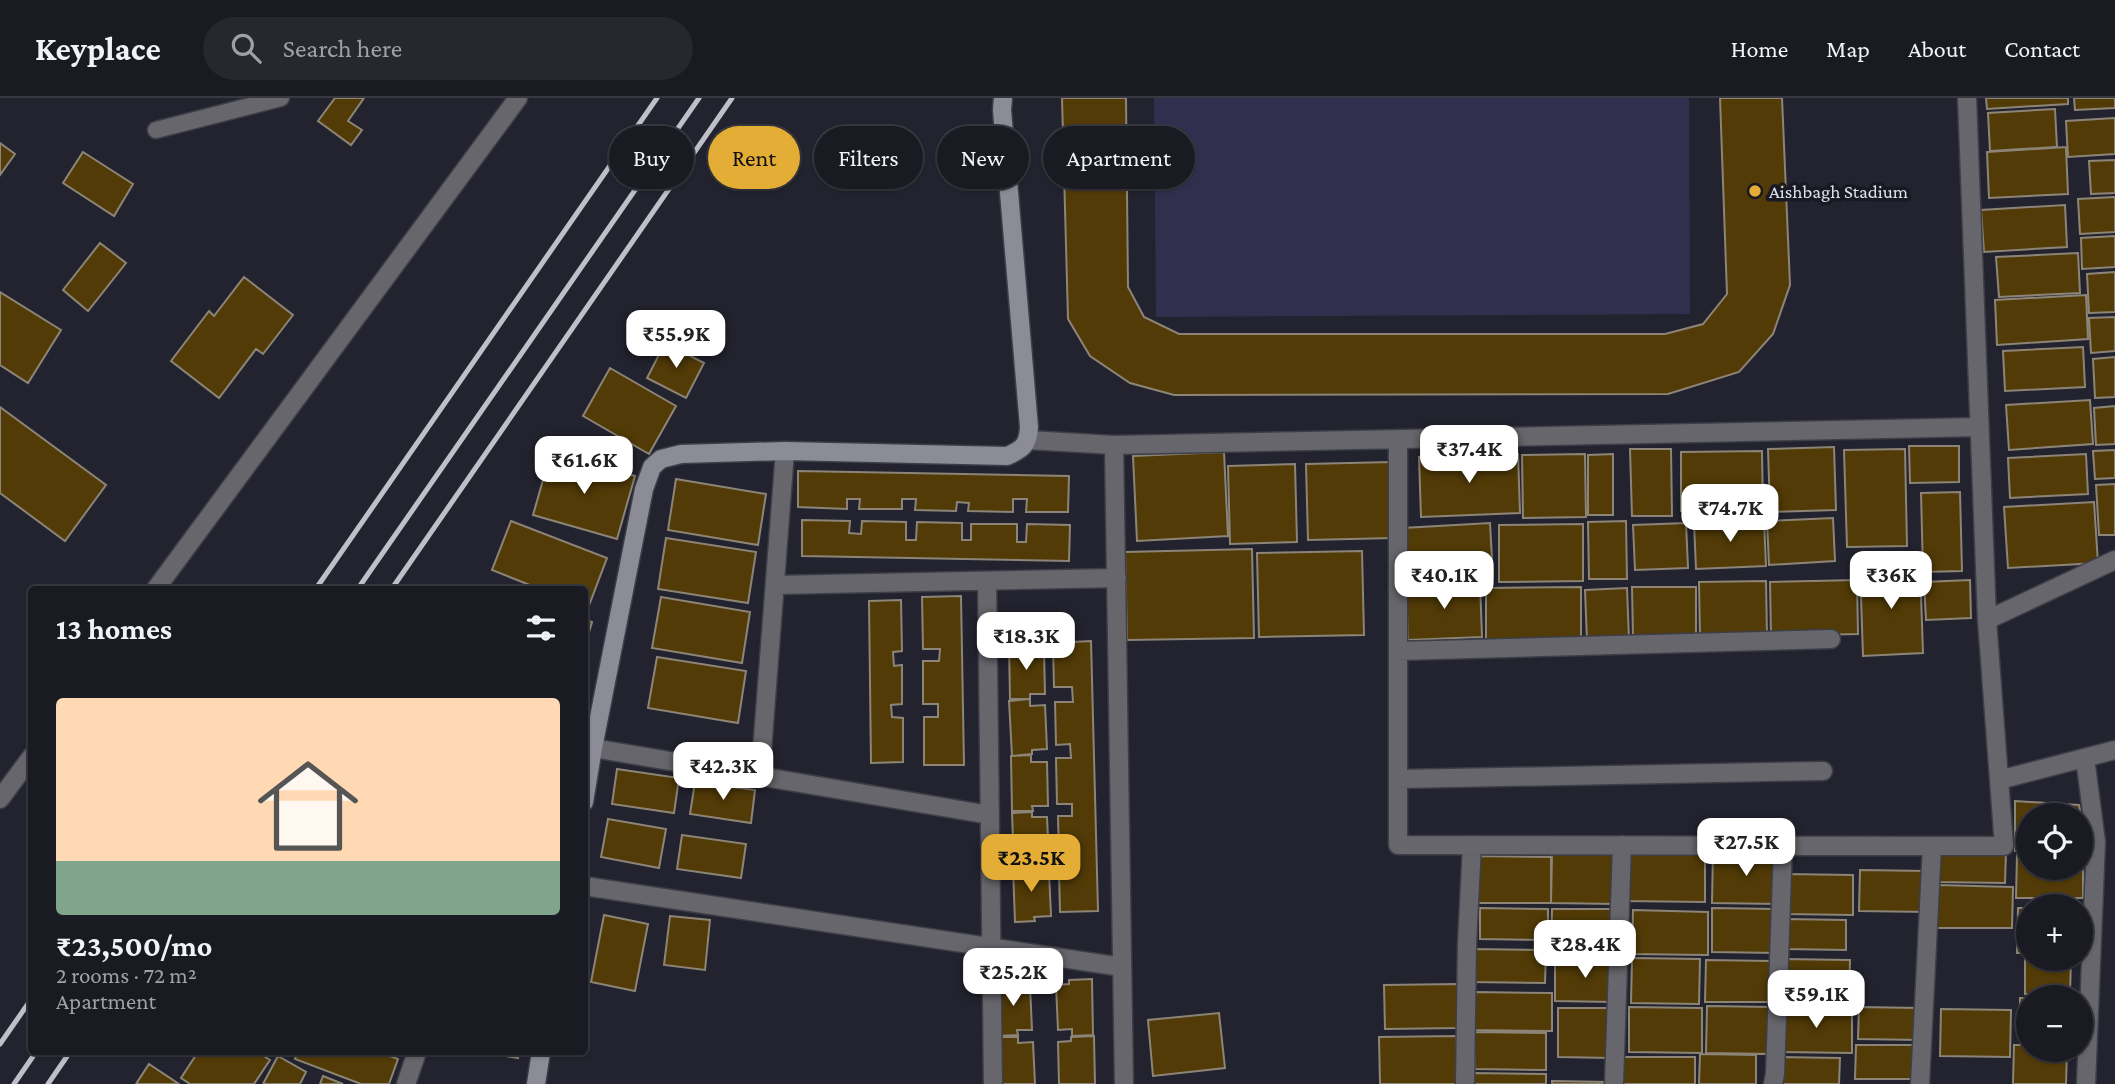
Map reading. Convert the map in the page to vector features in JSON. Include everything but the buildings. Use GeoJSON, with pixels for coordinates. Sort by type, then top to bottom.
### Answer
{"type":"FeatureCollection","features":[{"type":"Feature","properties":{"kind":"main road"},"geometry":{"type":"LineString","coordinates":[[588,778],[644,489],[652,467],[660,459],[681,454],[785,451],[1007,456],[1020,450],[1028,440],[1003,98]]}},
{"type":"Feature","properties":{"kind":"main road"},"geometry":{"type":"LineString","coordinates":[[536,1084],[541,1055]]}},
{"type":"Feature","properties":{"kind":"street"},"geometry":{"type":"LineString","coordinates":[[1398,439],[1398,845],[2004,846],[1987,620],[1967,98]]}},
{"type":"Feature","properties":{"kind":"street"},"geometry":{"type":"LineString","coordinates":[[158,586],[514,99]]}},
{"type":"Feature","properties":{"kind":"street"},"geometry":{"type":"LineString","coordinates":[[1028,440],[1114,444],[1979,427]]}},
{"type":"Feature","properties":{"kind":"street"},"geometry":{"type":"LineString","coordinates":[[1114,444],[1124,1084]]}},
{"type":"Feature","properties":{"kind":"street"},"geometry":{"type":"LineString","coordinates":[[760,777],[785,451]]}},
{"type":"Feature","properties":{"kind":"street"},"geometry":{"type":"LineString","coordinates":[[1987,620],[2115,559]]}},
{"type":"Feature","properties":{"kind":"street"},"geometry":{"type":"LineString","coordinates":[[775,584],[1117,578]]}},
{"type":"Feature","properties":{"kind":"street"},"geometry":{"type":"LineString","coordinates":[[987,581],[993,1084]]}},
{"type":"Feature","properties":{"kind":"street"},"geometry":{"type":"LineString","coordinates":[[1398,651],[1831,639]]}},
{"type":"Feature","properties":{"kind":"street"},"geometry":{"type":"LineString","coordinates":[[593,748],[990,815]]}},
{"type":"Feature","properties":{"kind":"street"},"geometry":{"type":"LineString","coordinates":[[1999,780],[2115,750]]}},
{"type":"Feature","properties":{"kind":"street"},"geometry":{"type":"LineString","coordinates":[[2085,758],[2096,842],[2086,1084]]}},
{"type":"Feature","properties":{"kind":"street"},"geometry":{"type":"LineString","coordinates":[[0,799],[28,761]]}},
{"type":"Feature","properties":{"kind":"street"},"geometry":{"type":"LineString","coordinates":[[1399,779],[1823,771]]}},
{"type":"Feature","properties":{"kind":"street"},"geometry":{"type":"LineString","coordinates":[[1465,1084],[1472,845]]}},
{"type":"Feature","properties":{"kind":"street"},"geometry":{"type":"LineString","coordinates":[[1614,1084],[1622,845]]}},
{"type":"Feature","properties":{"kind":"street"},"geometry":{"type":"LineString","coordinates":[[1773,1084],[1783,846]]}},
{"type":"Feature","properties":{"kind":"street"},"geometry":{"type":"LineString","coordinates":[[1920,1084],[1932,846]]}},
{"type":"Feature","properties":{"kind":"street"},"geometry":{"type":"LineString","coordinates":[[588,887],[1122,967]]}},
{"type":"Feature","properties":{"kind":"street"},"geometry":{"type":"LineString","coordinates":[[406,1084],[416,1055]]}},
{"type":"Feature","properties":{"kind":"lane"},"geometry":{"type":"LineString","coordinates":[[156,130],[281,98]]}},
{"type":"Feature","properties":{"kind":"shaded area"},"geometry":{"type":"Polygon","coordinates":[[[1154,98],[1689,98],[1690,314],[1156,317],[1155,189],[1195,189],[1195,126],[1154,126],[1154,98]]]}},
{"type":"Feature","properties":{"kind":"railway"},"geometry":{"type":"LineString","coordinates":[[318,586],[657,98]]}},
{"type":"Feature","properties":{"kind":"railway"},"geometry":{"type":"LineString","coordinates":[[360,586],[699,98]]}},
{"type":"Feature","properties":{"kind":"railway"},"geometry":{"type":"LineString","coordinates":[[394,586],[732,98]]}},
{"type":"Feature","properties":{"kind":"railway"},"geometry":{"type":"LineString","coordinates":[[0,1044],[28,1004]]}},
{"type":"Feature","properties":{"kind":"railway"},"geometry":{"type":"LineString","coordinates":[[14,1084],[34,1055]]}},
{"type":"Feature","properties":{"kind":"railway"},"geometry":{"type":"LineString","coordinates":[[48,1084],[68,1055]]}},
{"type":"Feature","properties":{"kind":"place","name":"Aishbagh Stadium"},"geometry":{"type":"Point","coordinates":[1755,191]}}]}
